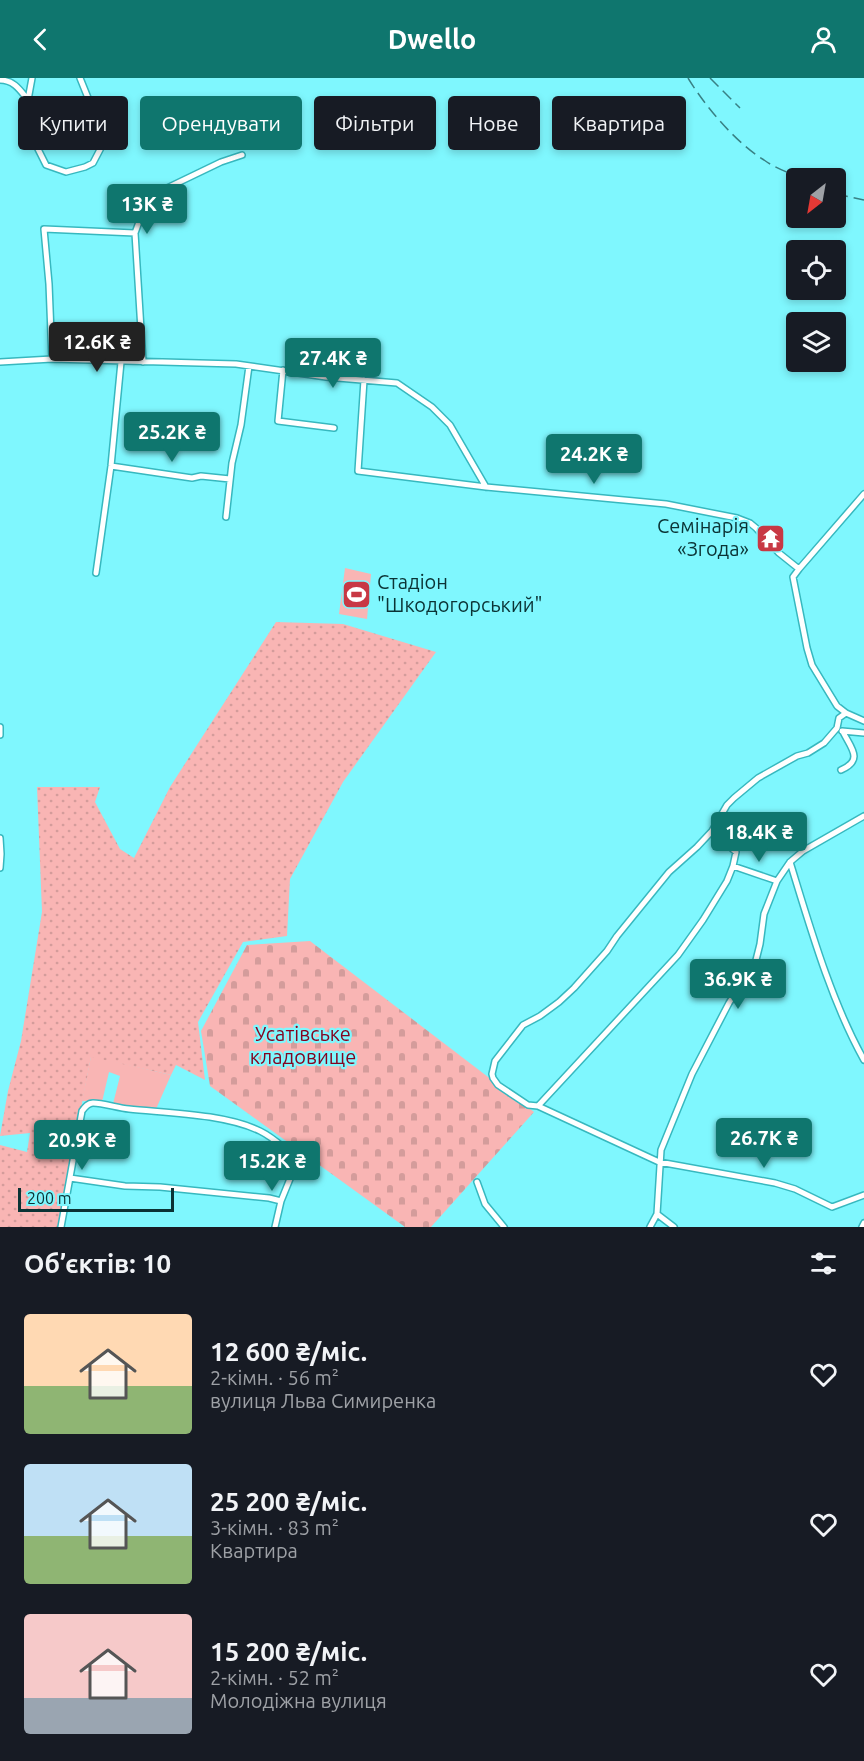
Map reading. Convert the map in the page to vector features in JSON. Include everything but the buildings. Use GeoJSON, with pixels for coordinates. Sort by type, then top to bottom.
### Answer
{"type":"FeatureCollection","features":[{"type":"Feature","properties":{"kind":"street"},"geometry":{"type":"LineString","coordinates":[[29,96],[32,78]]}},
{"type":"Feature","properties":{"kind":"street"},"geometry":{"type":"LineString","coordinates":[[80,78],[87,96]]}},
{"type":"Feature","properties":{"kind":"street"},"geometry":{"type":"LineString","coordinates":[[0,80],[15,84],[25,96]]}},
{"type":"Feature","properties":{"kind":"street"},"geometry":{"type":"LineString","coordinates":[[38,150],[46,165],[66,171],[93,163],[100,150]]}},
{"type":"Feature","properties":{"kind":"street"},"geometry":{"type":"LineString","coordinates":[[143,362],[135,233],[144,208],[167,188],[221,162],[242,155]]}},
{"type":"Feature","properties":{"kind":"street"},"geometry":{"type":"LineString","coordinates":[[52,359],[44,230],[135,233]]}},
{"type":"Feature","properties":{"kind":"street"},"geometry":{"type":"LineString","coordinates":[[0,362],[52,359],[236,364],[326,377],[397,383],[432,407],[450,425],[486,487]]}},
{"type":"Feature","properties":{"kind":"street"},"geometry":{"type":"LineString","coordinates":[[96,573],[111,466],[121,362]]}},
{"type":"Feature","properties":{"kind":"street"},"geometry":{"type":"LineString","coordinates":[[226,517],[249,366]]}},
{"type":"Feature","properties":{"kind":"street"},"geometry":{"type":"LineString","coordinates":[[284,370],[278,422],[334,428]]}},
{"type":"Feature","properties":{"kind":"street"},"geometry":{"type":"LineString","coordinates":[[364,380],[358,471],[532,492],[654,503],[737,518],[750,523],[799,569]]}},
{"type":"Feature","properties":{"kind":"street"},"geometry":{"type":"LineString","coordinates":[[111,466],[192,478],[201,476],[230,479]]}},
{"type":"Feature","properties":{"kind":"street"},"geometry":{"type":"LineString","coordinates":[[864,494],[793,577],[812,665],[837,706],[864,721]]}},
{"type":"Feature","properties":{"kind":"street"},"geometry":{"type":"LineString","coordinates":[[837,706],[839,718],[837,728],[824,743],[797,756],[746,787],[727,805],[712,831],[669,872],[607,951],[574,988],[560,1002],[523,1025],[495,1061],[492,1074],[498,1084],[528,1105],[538,1106],[659,1162],[775,1183],[795,1189],[832,1207],[864,1195]]}},
{"type":"Feature","properties":{"kind":"street"},"geometry":{"type":"LineString","coordinates":[[839,718],[846,713]]}},
{"type":"Feature","properties":{"kind":"street"},"geometry":{"type":"LineString","coordinates":[[0,727],[0,735]]}},
{"type":"Feature","properties":{"kind":"street"},"geometry":{"type":"LineString","coordinates":[[837,728],[843,732],[853,752],[854,760],[850,766],[841,770]]}},
{"type":"Feature","properties":{"kind":"street"},"geometry":{"type":"LineString","coordinates":[[843,732],[864,733]]}},
{"type":"Feature","properties":{"kind":"street"},"geometry":{"type":"LineString","coordinates":[[650,1227],[657,1214],[661,1150],[692,1074],[729,1003],[756,960],[764,914],[777,881],[790,862],[803,851],[864,816]]}},
{"type":"Feature","properties":{"kind":"street"},"geometry":{"type":"LineString","coordinates":[[538,1106],[678,956],[703,920],[727,881],[736,852],[712,831]]}},
{"type":"Feature","properties":{"kind":"street"},"geometry":{"type":"LineString","coordinates":[[0,838],[0,868]]}},
{"type":"Feature","properties":{"kind":"street"},"geometry":{"type":"LineString","coordinates":[[790,862],[829,981],[846,1024],[864,1060]]}},
{"type":"Feature","properties":{"kind":"street"},"geometry":{"type":"LineString","coordinates":[[733,866],[777,881]]}},
{"type":"Feature","properties":{"kind":"street"},"geometry":{"type":"LineString","coordinates":[[62,1227],[84,1108],[92,1103],[113,1108],[209,1118],[232,1122],[261,1132],[296,1159],[275,1227]]}},
{"type":"Feature","properties":{"kind":"street"},"geometry":{"type":"LineString","coordinates":[[70,1178],[125,1186],[160,1186],[282,1201]]}},
{"type":"Feature","properties":{"kind":"street"},"geometry":{"type":"LineString","coordinates":[[477,1182],[485,1204],[504,1227]]}},
{"type":"Feature","properties":{"kind":"street"},"geometry":{"type":"LineString","coordinates":[[657,1214],[674,1227]]}},
{"type":"Feature","properties":{"kind":"street"},"geometry":{"type":"LineString","coordinates":[[862,1227],[864,1223]]}},
{"type":"Feature","properties":{"kind":"green space","name":"Стадіон \"Шкодогорський\""},"geometry":{"type":"Polygon","coordinates":[[[345,568],[371,574],[367,619],[339,614],[345,568]]]}},
{"type":"Feature","properties":{"kind":"green space"},"geometry":{"type":"Polygon","coordinates":[[[276,622],[343,624],[436,652],[343,782],[290,879],[287,936],[243,942],[198,1022],[205,1080],[176,1065],[171,1075],[91,1057],[58,1227],[0,1227],[0,1145],[27,1152],[30,1133],[0,1136],[8,1091],[21,1041],[42,912],[37,787],[100,787],[95,802],[120,849],[134,858],[170,787],[276,622]]]}},
{"type":"Feature","properties":{"kind":"green space","name":"Усатівське кладовище"},"geometry":{"type":"Polygon","coordinates":[[[310,941],[534,1112],[431,1227],[405,1227],[210,1086],[201,1031],[247,945],[310,941]]]}},
{"type":"Feature","properties":{"kind":"green space"},"geometry":{"type":"Polygon","coordinates":[[[91,1056],[171,1075],[156,1109],[113,1104],[120,1076],[109,1072],[102,1102],[82,1101],[91,1056]]]}},
{"type":"Feature","properties":{"kind":"railway"},"geometry":{"type":"LineString","coordinates":[[688,78],[712,112],[732,134],[753,153],[786,172]]}},
{"type":"Feature","properties":{"kind":"railway"},"geometry":{"type":"LineString","coordinates":[[710,78],[740,108]]}},
{"type":"Feature","properties":{"kind":"railway"},"geometry":{"type":"LineString","coordinates":[[846,196],[864,200]]}},
{"type":"Feature","properties":{"kind":"place","name":"Семінарія «Згода»"},"geometry":{"type":"Point","coordinates":[770,538]}},
{"type":"Feature","properties":{"kind":"place","name":"Стадіон \"Шкодогорський\""},"geometry":{"type":"Point","coordinates":[356,594]}}]}
